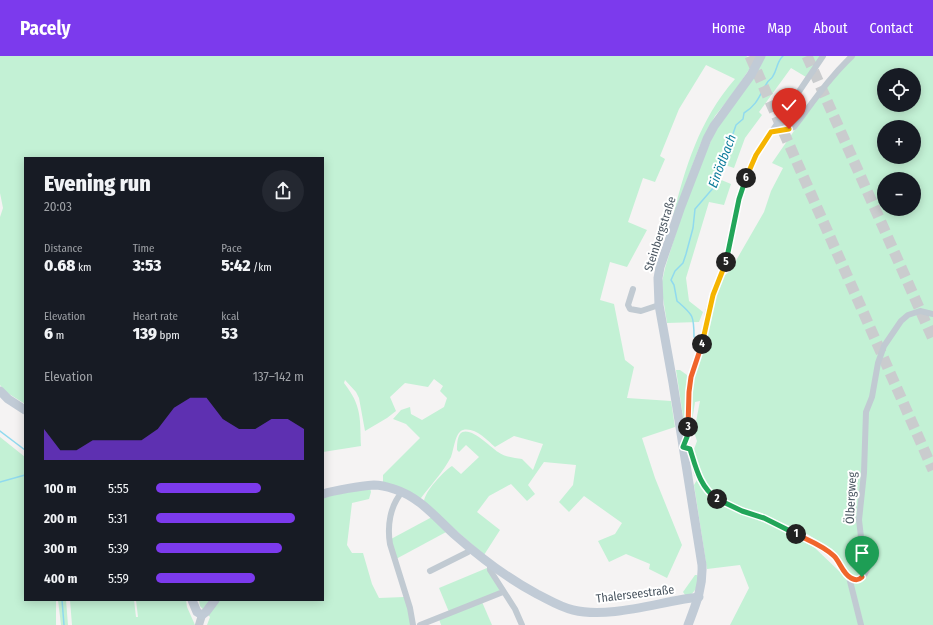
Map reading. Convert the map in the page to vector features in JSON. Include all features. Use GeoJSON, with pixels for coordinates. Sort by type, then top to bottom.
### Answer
{"type":"FeatureCollection","features":[{"type":"Feature","properties":{"kind":"main road","name":"Steinbergstraße"},"geometry":{"type":"LineString","coordinates":[[688,625],[699,597],[702,578],[700,552],[659,305],[658,288],[660,267],[693,173],[714,126],[751,75],[761,56]]}},
{"type":"Feature","properties":{"kind":"main road"},"geometry":{"type":"LineString","coordinates":[[0,392],[24,409]]}},
{"type":"Feature","properties":{"kind":"main road","name":"Thalerseestraße"},"geometry":{"type":"LineString","coordinates":[[324,494],[374,485],[387,487],[402,492],[420,503],[490,565],[547,600],[564,608],[575,611],[597,612],[624,610],[699,597]]}},
{"type":"Feature","properties":{"kind":"main road"},"geometry":{"type":"LineString","coordinates":[[192,601],[197,612],[202,615],[214,601]]}},
{"type":"Feature","properties":{"kind":"street"},"geometry":{"type":"LineString","coordinates":[[823,56],[756,155],[739,199],[727,259],[709,308],[703,342],[691,377],[687,437],[683,447],[690,449],[697,474],[710,493],[735,508],[764,518],[813,542],[834,556],[849,577],[861,625]]}},
{"type":"Feature","properties":{"kind":"street"},"geometry":{"type":"LineString","coordinates":[[771,132],[794,127],[819,92],[852,56]]}},
{"type":"Feature","properties":{"kind":"street"},"geometry":{"type":"LineString","coordinates":[[633,289],[628,305],[630,309],[640,311],[659,305]]}},
{"type":"Feature","properties":{"kind":"street","name":"Ölbergweg"},"geometry":{"type":"LineString","coordinates":[[849,577],[854,580],[858,580],[865,574],[867,569],[868,560],[861,538],[859,520],[864,473],[866,412],[872,397],[878,363],[884,346],[901,321],[908,315],[920,311],[933,314]]}},
{"type":"Feature","properties":{"kind":"street"},"geometry":{"type":"LineString","coordinates":[[402,492],[397,498],[389,520],[388,533],[410,608],[413,625]]}},
{"type":"Feature","properties":{"kind":"street"},"geometry":{"type":"LineString","coordinates":[[430,570],[468,552],[471,548]]}},
{"type":"Feature","properties":{"kind":"street","name":"Thalerseestraße"},"geometry":{"type":"LineString","coordinates":[[490,565],[490,570],[515,609],[522,625]]}},
{"type":"Feature","properties":{"kind":"street"},"geometry":{"type":"LineString","coordinates":[[420,625],[503,592]]}},
{"type":"Feature","properties":{"kind":"street"},"geometry":{"type":"LineString","coordinates":[[199,625],[202,615]]}},
{"type":"Feature","properties":{"kind":"green space"},"geometry":{"type":"Polygon","coordinates":[[[0,56],[746,56],[755,61],[715,116],[700,145],[672,220],[682,182],[695,145],[712,111],[722,95],[735,79],[706,65],[679,109],[660,156],[665,159],[655,182],[643,178],[628,222],[647,230],[627,267],[610,262],[600,300],[614,304],[625,360],[634,367],[627,398],[671,401],[675,427],[642,438],[655,478],[682,545],[667,578],[649,569],[650,564],[626,554],[609,562],[598,541],[615,534],[622,523],[584,496],[569,512],[559,502],[573,485],[576,465],[544,462],[528,485],[535,494],[527,501],[511,484],[489,496],[477,512],[500,530],[484,555],[424,502],[427,493],[448,469],[452,466],[461,474],[479,457],[466,445],[459,452],[457,450],[458,438],[460,434],[464,432],[474,434],[504,455],[522,459],[533,470],[543,444],[514,436],[495,447],[476,432],[472,430],[463,430],[460,431],[456,438],[448,463],[421,498],[383,484],[383,475],[420,438],[406,424],[393,419],[401,410],[410,407],[411,414],[422,420],[444,407],[447,398],[440,391],[443,386],[434,379],[428,387],[405,383],[390,397],[396,411],[365,431],[359,398],[356,392],[345,380],[344,383],[354,399],[359,413],[361,446],[324,452],[324,157],[24,157],[24,403],[6,392],[0,385],[0,217],[3,208],[0,193],[0,56]]]}},
{"type":"Feature","properties":{"kind":"green space"},"geometry":{"type":"Polygon","coordinates":[[[765,56],[821,56],[806,77],[791,68],[759,112],[762,115],[745,138],[734,168],[725,165],[719,179],[731,184],[724,205],[709,202],[686,278],[689,301],[703,312],[699,322],[667,323],[662,282],[690,188],[718,125],[765,56]]]}},
{"type":"Feature","properties":{"kind":"green space"},"geometry":{"type":"Polygon","coordinates":[[[854,56],[933,56],[933,625],[730,625],[749,588],[740,565],[707,569],[694,485],[701,473],[693,452],[697,441],[694,432],[700,401],[695,402],[690,434],[693,378],[715,297],[724,276],[730,271],[764,212],[771,191],[783,168],[772,163],[820,93],[854,56]],[[759,512],[758,520],[783,530],[815,548],[839,571],[839,556],[809,535],[759,512]]]}},
{"type":"Feature","properties":{"kind":"green space"},"geometry":{"type":"Polygon","coordinates":[[[676,370],[680,370],[687,375],[685,429],[676,370]]]}},
{"type":"Feature","properties":{"kind":"green space"},"geometry":{"type":"Polygon","coordinates":[[[0,437],[24,456],[24,601],[56,601],[56,625],[0,625],[0,437]]]}},
{"type":"Feature","properties":{"kind":"green space"},"geometry":{"type":"Polygon","coordinates":[[[370,488],[371,492],[369,499],[352,503],[347,545],[352,553],[363,553],[372,584],[379,598],[404,597],[408,608],[411,625],[207,625],[210,617],[200,606],[199,601],[324,601],[324,498],[370,488]]]}},
{"type":"Feature","properties":{"kind":"green space"},"geometry":{"type":"Polygon","coordinates":[[[432,517],[448,531],[396,559],[391,539],[432,517]]]}},
{"type":"Feature","properties":{"kind":"green space"},"geometry":{"type":"Polygon","coordinates":[[[487,568],[499,587],[499,591],[449,612],[439,588],[487,568]]]}},
{"type":"Feature","properties":{"kind":"green space"},"geometry":{"type":"Polygon","coordinates":[[[695,575],[697,575],[698,578],[696,588],[692,593],[686,596],[683,592],[695,575]]]}},
{"type":"Feature","properties":{"kind":"green space"},"geometry":{"type":"Polygon","coordinates":[[[58,601],[66,601],[68,625],[61,625],[58,601]]]}},
{"type":"Feature","properties":{"kind":"green space"},"geometry":{"type":"Polygon","coordinates":[[[70,601],[134,601],[136,617],[138,617],[136,601],[186,601],[187,607],[195,625],[72,625],[70,601]]]}},
{"type":"Feature","properties":{"kind":"green space"},"geometry":{"type":"Polygon","coordinates":[[[482,602],[492,625],[441,625],[439,619],[482,602]]]}},
{"type":"Feature","properties":{"kind":"waterway","name":"Einödbach"},"geometry":{"type":"LineString","coordinates":[[694,337],[694,324],[692,316],[677,301],[674,285],[671,280],[675,271],[683,263],[693,228],[695,209],[714,187],[716,182],[713,179],[717,170],[721,169],[736,125],[743,119],[744,113],[758,100],[774,74],[779,60],[783,56]]}},
{"type":"Feature","properties":{"kind":"waterway"},"geometry":{"type":"LineString","coordinates":[[0,431],[24,449]]}},
{"type":"Feature","properties":{"kind":"waterway"},"geometry":{"type":"LineString","coordinates":[[0,482],[24,475]]}},
{"type":"Feature","properties":{"kind":"waterway"},"geometry":{"type":"LineString","coordinates":[[62,601],[64,625]]}},
{"type":"Feature","properties":{"kind":"tunnel"},"geometry":{"type":"LineString","coordinates":[[750,56],[933,470]]}},
{"type":"Feature","properties":{"kind":"tunnel"},"geometry":{"type":"LineString","coordinates":[[807,56],[933,339]]}},
{"type":"Feature","properties":{"kind":"route"},"geometry":{"type":"LineString","coordinates":[[789,129],[771,132],[756,155],[739,199],[727,259],[713,295],[708,312],[703,342],[691,377],[687,437],[683,447],[690,449],[697,474],[710,493],[723,502],[742,511],[764,518],[813,542],[834,556],[849,577],[854,580],[858,580],[862,577]]}}]}
